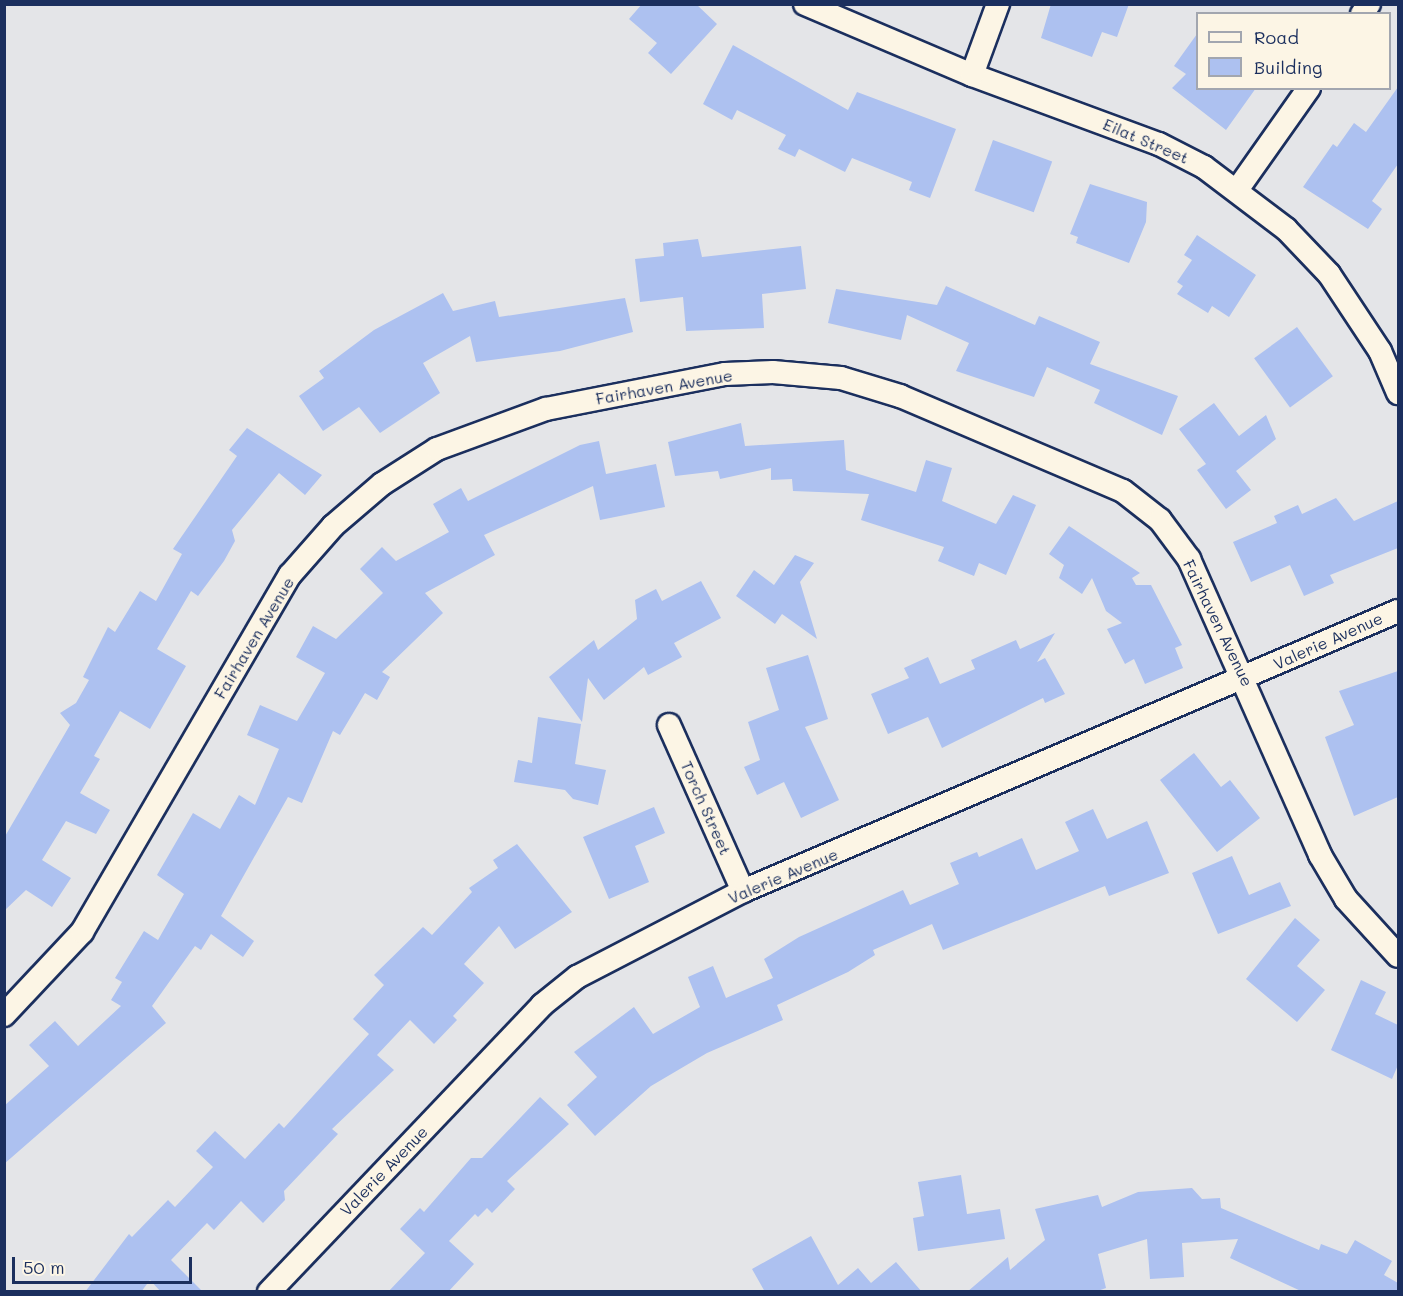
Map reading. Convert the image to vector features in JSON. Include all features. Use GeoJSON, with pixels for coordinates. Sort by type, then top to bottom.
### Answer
{"type":"FeatureCollection","features":[{"type":"Feature","properties":{"kind":"street","name":"Eilat Street"},"geometry":{"type":"LineString","coordinates":[[805,4],[972,75],[1159,144],[1237,190],[1287,229],[1329,274],[1380,351],[1398,393]]}},
{"type":"Feature","properties":{"kind":"street"},"geometry":{"type":"LineString","coordinates":[[972,75],[998,4]]}},
{"type":"Feature","properties":{"kind":"street"},"geometry":{"type":"LineString","coordinates":[[1237,190],[1308,90]]}},
{"type":"Feature","properties":{"kind":"street","name":"Fairhaven Avenue"},"geometry":{"type":"LineString","coordinates":[[4,1015],[81,932],[290,575],[333,526],[382,484],[437,449],[546,409],[725,374],[773,372],[840,378],[900,396],[1123,491],[1160,520],[1189,559],[1245,678],[1320,855],[1346,899],[1398,956]]}},
{"type":"Feature","properties":{"kind":"street","name":"Valerie Avenue"},"geometry":{"type":"LineString","coordinates":[[269,1292],[542,1005],[615,954],[743,891],[1245,678],[1398,610]]}},
{"type":"Feature","properties":{"kind":"street","name":"Torch Street"},"geometry":{"type":"LineString","coordinates":[[669,725],[743,891]]}},
{"type":"Feature","properties":{"kind":"building"},"geometry":{"type":"Polygon","coordinates":[[[642,4],[696,4],[717,24],[671,74],[648,53],[657,43],[629,19],[642,4]]]}},
{"type":"Feature","properties":{"kind":"building"},"geometry":{"type":"Polygon","coordinates":[[[1051,4],[1129,4],[1117,37],[1102,32],[1092,57],[1041,38],[1051,4]]]}},
{"type":"Feature","properties":{"kind":"building"},"geometry":{"type":"Polygon","coordinates":[[[1196,35],[1196,90],[1255,90],[1226,130],[1172,88],[1186,74],[1174,66],[1196,35]]]}},
{"type":"Feature","properties":{"kind":"building"},"geometry":{"type":"Polygon","coordinates":[[[733,45],[848,110],[857,92],[956,129],[930,198],[909,190],[912,182],[852,158],[845,172],[799,149],[795,157],[778,149],[786,135],[737,110],[732,120],[703,104],[733,45]]]}},
{"type":"Feature","properties":{"kind":"building"},"geometry":{"type":"Polygon","coordinates":[[[1398,87],[1398,164],[1372,201],[1382,209],[1368,229],[1303,187],[1333,144],[1337,147],[1354,123],[1366,132],[1398,87]]]}},
{"type":"Feature","properties":{"kind":"building"},"geometry":{"type":"Polygon","coordinates":[[[993,140],[1052,162],[1034,212],[975,191],[993,140]]]}},
{"type":"Feature","properties":{"kind":"building"},"geometry":{"type":"Polygon","coordinates":[[[1090,184],[1147,202],[1146,222],[1129,263],[1076,243],[1078,237],[1070,234],[1090,184]]]}},
{"type":"Feature","properties":{"kind":"building"},"geometry":{"type":"Polygon","coordinates":[[[1197,235],[1256,275],[1229,317],[1212,306],[1208,313],[1177,294],[1183,286],[1177,282],[1192,260],[1184,255],[1197,235]]]}},
{"type":"Feature","properties":{"kind":"building"},"geometry":{"type":"Polygon","coordinates":[[[698,239],[702,257],[801,246],[806,289],[762,294],[764,328],[686,331],[683,297],[640,302],[635,259],[664,256],[663,243],[698,239]]]}},
{"type":"Feature","properties":{"kind":"building"},"geometry":{"type":"Polygon","coordinates":[[[946,286],[1035,325],[1039,316],[1100,342],[1090,364],[1178,396],[1162,435],[1094,403],[1100,390],[1047,367],[1034,397],[956,371],[969,343],[907,315],[901,340],[828,323],[836,289],[937,305],[946,286]]]}},
{"type":"Feature","properties":{"kind":"building"},"geometry":{"type":"Polygon","coordinates":[[[443,293],[453,311],[495,301],[499,317],[625,298],[633,332],[560,351],[476,362],[470,336],[423,363],[440,393],[380,433],[359,407],[323,431],[299,396],[324,378],[319,371],[374,330],[443,293]]]}},
{"type":"Feature","properties":{"kind":"building"},"geometry":{"type":"Polygon","coordinates":[[[1297,327],[1333,376],[1290,408],[1254,358],[1297,327]]]}},
{"type":"Feature","properties":{"kind":"building"},"geometry":{"type":"Polygon","coordinates":[[[1214,403],[1239,436],[1266,415],[1276,439],[1236,471],[1251,490],[1226,509],[1197,470],[1206,464],[1179,429],[1214,403]]]}},
{"type":"Feature","properties":{"kind":"building"},"geometry":{"type":"Polygon","coordinates":[[[741,423],[745,446],[844,440],[846,470],[916,492],[926,460],[952,468],[942,501],[996,524],[1013,495],[1036,505],[1006,575],[979,563],[974,576],[938,561],[944,547],[861,520],[869,494],[793,491],[792,479],[771,480],[771,468],[720,479],[718,471],[675,476],[668,442],[741,423]]]}},
{"type":"Feature","properties":{"kind":"building"},"geometry":{"type":"Polygon","coordinates":[[[247,428],[322,475],[305,495],[279,473],[232,530],[235,541],[224,561],[198,596],[191,591],[157,649],[186,666],[150,729],[120,711],[94,756],[100,759],[80,793],[110,810],[96,834],[66,821],[42,860],[71,878],[52,907],[26,890],[4,911],[4,838],[70,725],[60,713],[76,703],[89,680],[83,677],[108,627],[115,632],[140,591],[156,601],[182,554],[173,549],[237,456],[229,450],[247,428]]]}},
{"type":"Feature","properties":{"kind":"building"},"geometry":{"type":"Polygon","coordinates":[[[599,441],[606,474],[656,464],[665,507],[600,520],[593,486],[484,535],[495,555],[425,593],[443,613],[382,672],[390,677],[377,700],[365,693],[340,735],[333,731],[302,803],[288,797],[221,916],[254,941],[243,957],[211,934],[201,950],[195,946],[152,1006],[166,1023],[4,1164],[4,1106],[49,1066],[29,1045],[55,1021],[78,1046],[121,1006],[111,1000],[122,982],[115,978],[144,931],[158,940],[184,894],[157,875],[193,813],[220,829],[239,795],[255,805],[279,749],[247,735],[260,705],[297,721],[325,673],[296,657],[313,626],[336,639],[383,593],[360,569],[382,547],[396,561],[449,532],[433,504],[461,488],[468,501],[580,445],[599,441]]]}},
{"type":"Feature","properties":{"kind":"building"},"geometry":{"type":"Polygon","coordinates":[[[1336,498],[1354,521],[1398,501],[1398,548],[1330,575],[1334,583],[1304,596],[1290,565],[1251,582],[1233,542],[1277,523],[1274,516],[1298,505],[1302,514],[1336,498]]]}},
{"type":"Feature","properties":{"kind":"building"},"geometry":{"type":"Polygon","coordinates":[[[1069,526],[1140,573],[1132,578],[1136,585],[1151,585],[1182,645],[1175,648],[1183,668],[1145,684],[1134,659],[1125,664],[1107,629],[1122,623],[1106,611],[1092,578],[1082,594],[1059,578],[1064,565],[1049,554],[1069,526]]]}},
{"type":"Feature","properties":{"kind":"building"},"geometry":{"type":"Polygon","coordinates":[[[795,555],[814,563],[800,582],[817,639],[782,614],[775,624],[736,596],[754,570],[774,585],[795,555]]]}},
{"type":"Feature","properties":{"kind":"building"},"geometry":{"type":"Polygon","coordinates":[[[701,581],[721,618],[674,643],[682,657],[648,675],[644,667],[604,700],[588,678],[582,722],[549,677],[594,640],[598,650],[637,619],[635,600],[656,589],[662,601],[701,581]]]}},
{"type":"Feature","properties":{"kind":"building"},"geometry":{"type":"Polygon","coordinates":[[[1055,633],[1037,662],[1045,658],[1065,694],[1045,703],[1043,698],[942,748],[928,717],[888,734],[871,694],[909,678],[904,668],[928,657],[940,684],[975,669],[971,660],[1016,640],[1020,649],[1055,633]]]}},
{"type":"Feature","properties":{"kind":"building"},"geometry":{"type":"Polygon","coordinates":[[[808,655],[828,719],[805,727],[839,800],[801,818],[784,782],[757,795],[744,767],[760,760],[748,722],[779,710],[766,668],[808,655]]]}},
{"type":"Feature","properties":{"kind":"building"},"geometry":{"type":"Polygon","coordinates":[[[1398,671],[1398,797],[1354,816],[1325,737],[1354,725],[1339,691],[1398,671]]]}},
{"type":"Feature","properties":{"kind":"building"},"geometry":{"type":"Polygon","coordinates":[[[538,717],[581,724],[575,764],[606,770],[598,805],[573,799],[565,790],[514,782],[518,760],[532,763],[538,717]]]}},
{"type":"Feature","properties":{"kind":"building"},"geometry":{"type":"Polygon","coordinates":[[[1194,753],[1221,787],[1230,780],[1260,818],[1217,852],[1160,780],[1194,753]]]}},
{"type":"Feature","properties":{"kind":"building"},"geometry":{"type":"Polygon","coordinates":[[[654,807],[665,833],[635,846],[649,882],[609,899],[583,837],[654,807]]]}},
{"type":"Feature","properties":{"kind":"building"},"geometry":{"type":"Polygon","coordinates":[[[1093,809],[1107,839],[1147,821],[1169,873],[1109,896],[1105,886],[943,950],[932,924],[873,950],[875,955],[848,972],[777,1005],[783,1020],[707,1053],[651,1086],[595,1136],[567,1105],[597,1077],[574,1052],[634,1007],[653,1034],[700,1007],[688,977],[713,966],[726,998],[773,978],[764,959],[799,937],[903,890],[910,905],[959,884],[950,863],[977,852],[979,857],[1022,838],[1036,870],[1079,851],[1065,822],[1093,809]]]}},
{"type":"Feature","properties":{"kind":"building"},"geometry":{"type":"Polygon","coordinates":[[[517,844],[572,912],[515,949],[499,926],[464,964],[484,983],[453,1016],[457,1020],[434,1044],[410,1020],[377,1055],[394,1070],[332,1129],[338,1134],[284,1191],[285,1200],[263,1223],[241,1201],[214,1230],[207,1223],[171,1260],[203,1292],[161,1292],[150,1280],[141,1292],[85,1292],[129,1234],[132,1237],[168,1200],[175,1207],[213,1167],[196,1151],[215,1131],[245,1159],[279,1123],[284,1128],[369,1034],[353,1019],[384,985],[374,975],[423,927],[432,935],[472,892],[469,888],[498,868],[493,860],[517,844]]]}},
{"type":"Feature","properties":{"kind":"building"},"geometry":{"type":"Polygon","coordinates":[[[1232,856],[1249,895],[1280,882],[1291,906],[1218,934],[1192,873],[1232,856]]]}},
{"type":"Feature","properties":{"kind":"building"},"geometry":{"type":"Polygon","coordinates":[[[1295,918],[1320,940],[1297,966],[1325,990],[1297,1022],[1246,979],[1295,918]]]}},
{"type":"Feature","properties":{"kind":"building"},"geometry":{"type":"Polygon","coordinates":[[[1361,980],[1386,992],[1375,1014],[1398,1025],[1398,1065],[1392,1079],[1331,1050],[1361,980]]]}},
{"type":"Feature","properties":{"kind":"building"},"geometry":{"type":"Polygon","coordinates":[[[540,1097],[569,1124],[507,1181],[515,1189],[492,1213],[487,1208],[478,1217],[475,1214],[449,1241],[474,1264],[448,1292],[388,1292],[425,1253],[400,1229],[420,1208],[424,1212],[471,1158],[482,1158],[540,1097]]]}},
{"type":"Feature","properties":{"kind":"building"},"geometry":{"type":"Polygon","coordinates":[[[961,1175],[967,1214],[1000,1209],[1005,1239],[918,1251],[913,1218],[924,1216],[918,1182],[961,1175]]]}},
{"type":"Feature","properties":{"kind":"building"},"geometry":{"type":"Polygon","coordinates":[[[1192,1188],[1202,1199],[1220,1198],[1221,1208],[1319,1250],[1321,1244],[1347,1254],[1355,1240],[1392,1261],[1384,1275],[1398,1283],[1398,1292],[1303,1292],[1230,1258],[1238,1239],[1182,1243],[1184,1277],[1150,1279],[1147,1239],[1098,1254],[1106,1288],[1095,1292],[967,1292],[1008,1257],[1010,1270],[1045,1240],[1035,1209],[1098,1195],[1102,1207],[1138,1192],[1192,1188]]]}},
{"type":"Feature","properties":{"kind":"building"},"geometry":{"type":"Polygon","coordinates":[[[811,1236],[838,1285],[858,1268],[871,1283],[896,1262],[922,1292],[765,1292],[752,1269],[811,1236]]]}}]}
